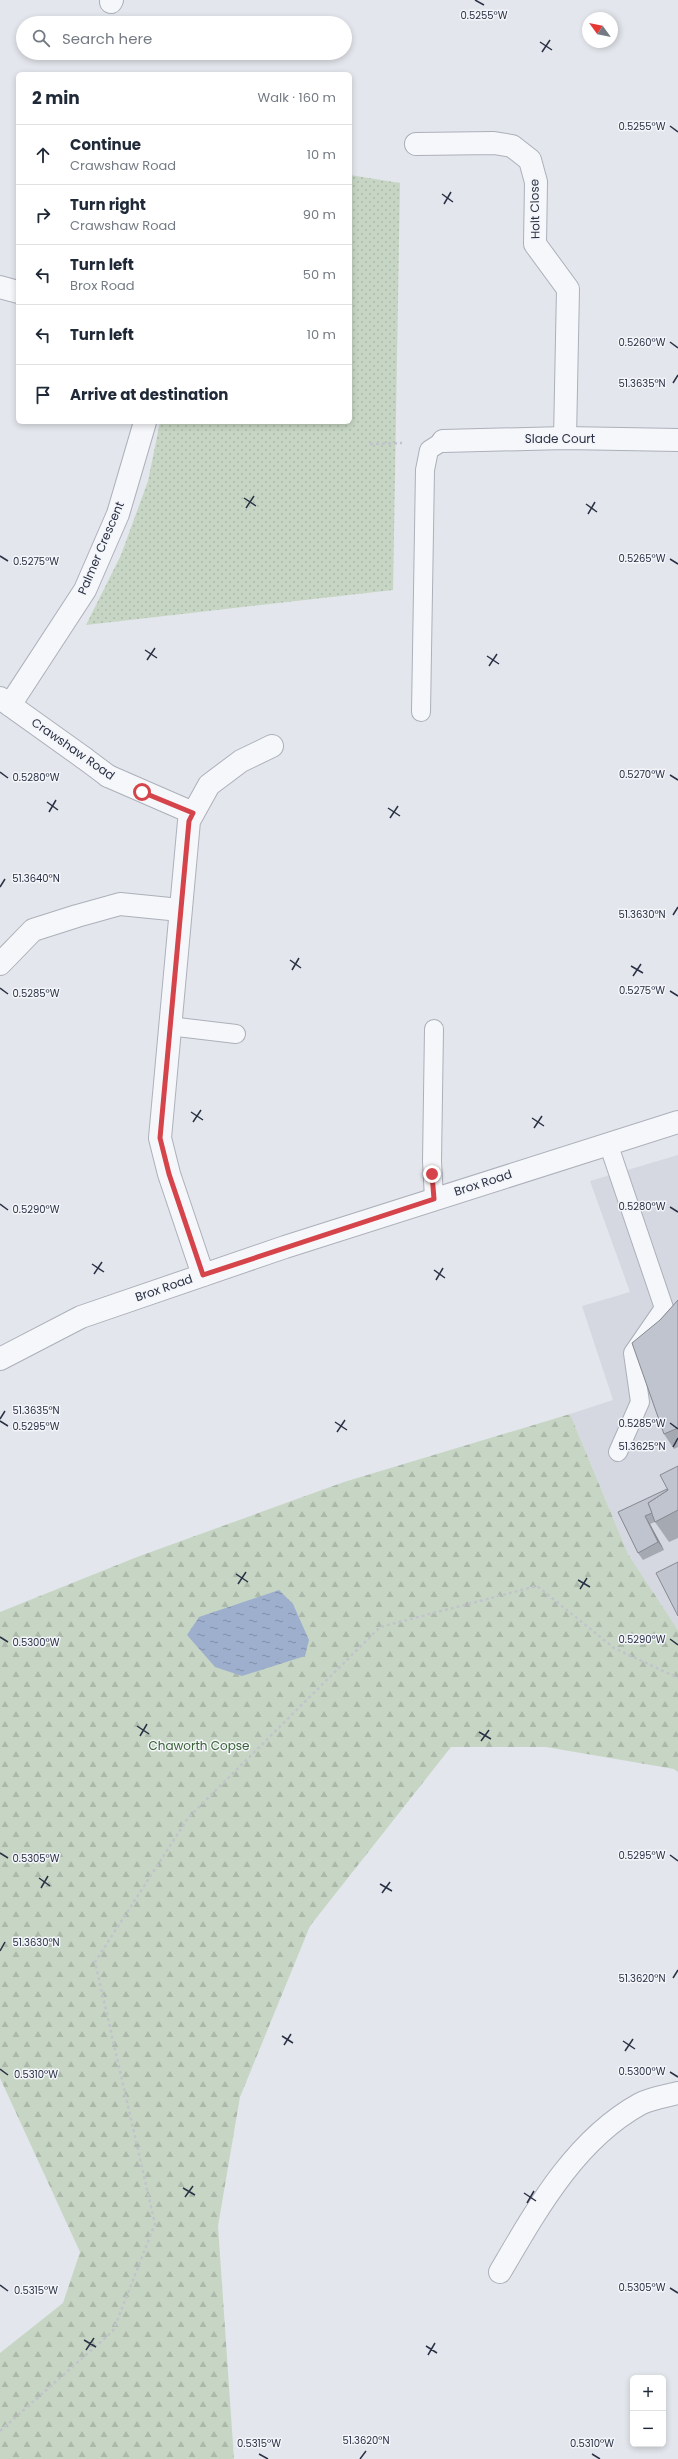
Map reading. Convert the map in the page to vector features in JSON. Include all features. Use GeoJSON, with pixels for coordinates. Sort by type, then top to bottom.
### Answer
{"type":"FeatureCollection","features":[{"type":"Feature","properties":{"kind":"street","name":"Holt Close"},"geometry":{"type":"LineString","coordinates":[[416,144],[494,143],[512,146],[530,160],[536,182],[536,244],[568,289],[565,438]]}},
{"type":"Feature","properties":{"kind":"street"},"geometry":{"type":"LineString","coordinates":[[0,287],[16,291]]}},
{"type":"Feature","properties":{"kind":"street","name":"Palmer Crescent"},"geometry":{"type":"LineString","coordinates":[[5,702],[85,590],[118,514],[144,424]]}},
{"type":"Feature","properties":{"kind":"street","name":"Slade Court"},"geometry":{"type":"LineString","coordinates":[[443,442],[565,438],[678,440]]}},
{"type":"Feature","properties":{"kind":"street","name":"Crawshaw Road"},"geometry":{"type":"LineString","coordinates":[[5,702],[108,776],[153,797],[193,813]]}},
{"type":"Feature","properties":{"kind":"street"},"geometry":{"type":"LineString","coordinates":[[203,1275],[169,1174],[160,1138],[169,1026],[189,821],[209,785],[241,761],[272,746]]}},
{"type":"Feature","properties":{"kind":"street"},"geometry":{"type":"LineString","coordinates":[[0,964],[33,930],[77,916],[120,904],[180,910]]}},
{"type":"Feature","properties":{"kind":"street","name":"Brox Road"},"geometry":{"type":"LineString","coordinates":[[0,1359],[81,1317],[434,1199],[678,1122]]}},
{"type":"Feature","properties":{"kind":"street"},"geometry":{"type":"LineString","coordinates":[[500,2272],[545,2195],[603,2129],[641,2103],[678,2092]]}},
{"type":"Feature","properties":{"kind":"lane"},"geometry":{"type":"LineString","coordinates":[[421,712],[425,470],[429,450],[443,442]]}},
{"type":"Feature","properties":{"kind":"lane"},"geometry":{"type":"LineString","coordinates":[[169,1026],[236,1034]]}},
{"type":"Feature","properties":{"kind":"lane"},"geometry":{"type":"LineString","coordinates":[[434,1029],[432,1161],[434,1199]]}},
{"type":"Feature","properties":{"kind":"lane"},"geometry":{"type":"LineString","coordinates":[[608,1144],[664,1308],[633,1353],[640,1402],[618,1452]]}},
{"type":"Feature","properties":{"kind":"path"},"geometry":{"type":"LineString","coordinates":[[0,2432],[113,2331],[155,2224],[95,1962],[188,1818],[380,1627],[537,1586],[614,1648],[678,1678]]}},
{"type":"Feature","properties":{"kind":"shaded area"},"geometry":{"type":"Polygon","coordinates":[[[678,1155],[678,1630],[628,1554],[570,1414],[613,1400],[582,1306],[630,1292],[590,1181],[678,1155]]]}},
{"type":"Feature","properties":{"kind":"green space"},"geometry":{"type":"Polygon","coordinates":[[[352,175],[400,183],[393,590],[86,625],[121,555],[148,481],[160,424],[352,424],[352,175]]]}},
{"type":"Feature","properties":{"kind":"green space","name":"Chaworth Copse"},"geometry":{"type":"Polygon","coordinates":[[[570,1414],[628,1554],[678,1630],[678,1772],[674,1769],[546,1747],[451,1747],[310,1926],[240,2097],[218,2226],[234,2459],[0,2459],[0,2353],[63,2303],[80,2252],[0,2078],[0,1612],[137,1557],[344,1482],[570,1414]]]}},
{"type":"Feature","properties":{"kind":"water"},"geometry":{"type":"Polygon","coordinates":[[[279,1590],[293,1604],[309,1640],[305,1656],[242,1676],[215,1667],[187,1635],[199,1617],[279,1590]]]}},
{"type":"Feature","properties":{"kind":"building"},"geometry":{"type":"Polygon","coordinates":[[[678,1300],[678,1428],[664,1434],[632,1343],[660,1320],[678,1300]]]}},
{"type":"Feature","properties":{"kind":"building"},"geometry":{"type":"Polygon","coordinates":[[[678,1466],[678,1510],[655,1522],[648,1503],[668,1490],[660,1475],[678,1466]]]}},
{"type":"Feature","properties":{"kind":"building"},"geometry":{"type":"Polygon","coordinates":[[[667,1489],[668,1490],[648,1503],[652,1513],[645,1516],[658,1542],[638,1553],[618,1512],[667,1489]]]}},
{"type":"Feature","properties":{"kind":"building"},"geometry":{"type":"Polygon","coordinates":[[[678,1562],[678,1616],[656,1573],[678,1562]]]}},
{"type":"Feature","properties":{"kind":"route"},"geometry":{"type":"LineString","coordinates":[[142,792],[193,813],[189,821],[160,1138],[169,1174],[203,1275],[434,1199],[432,1174]]}}]}
